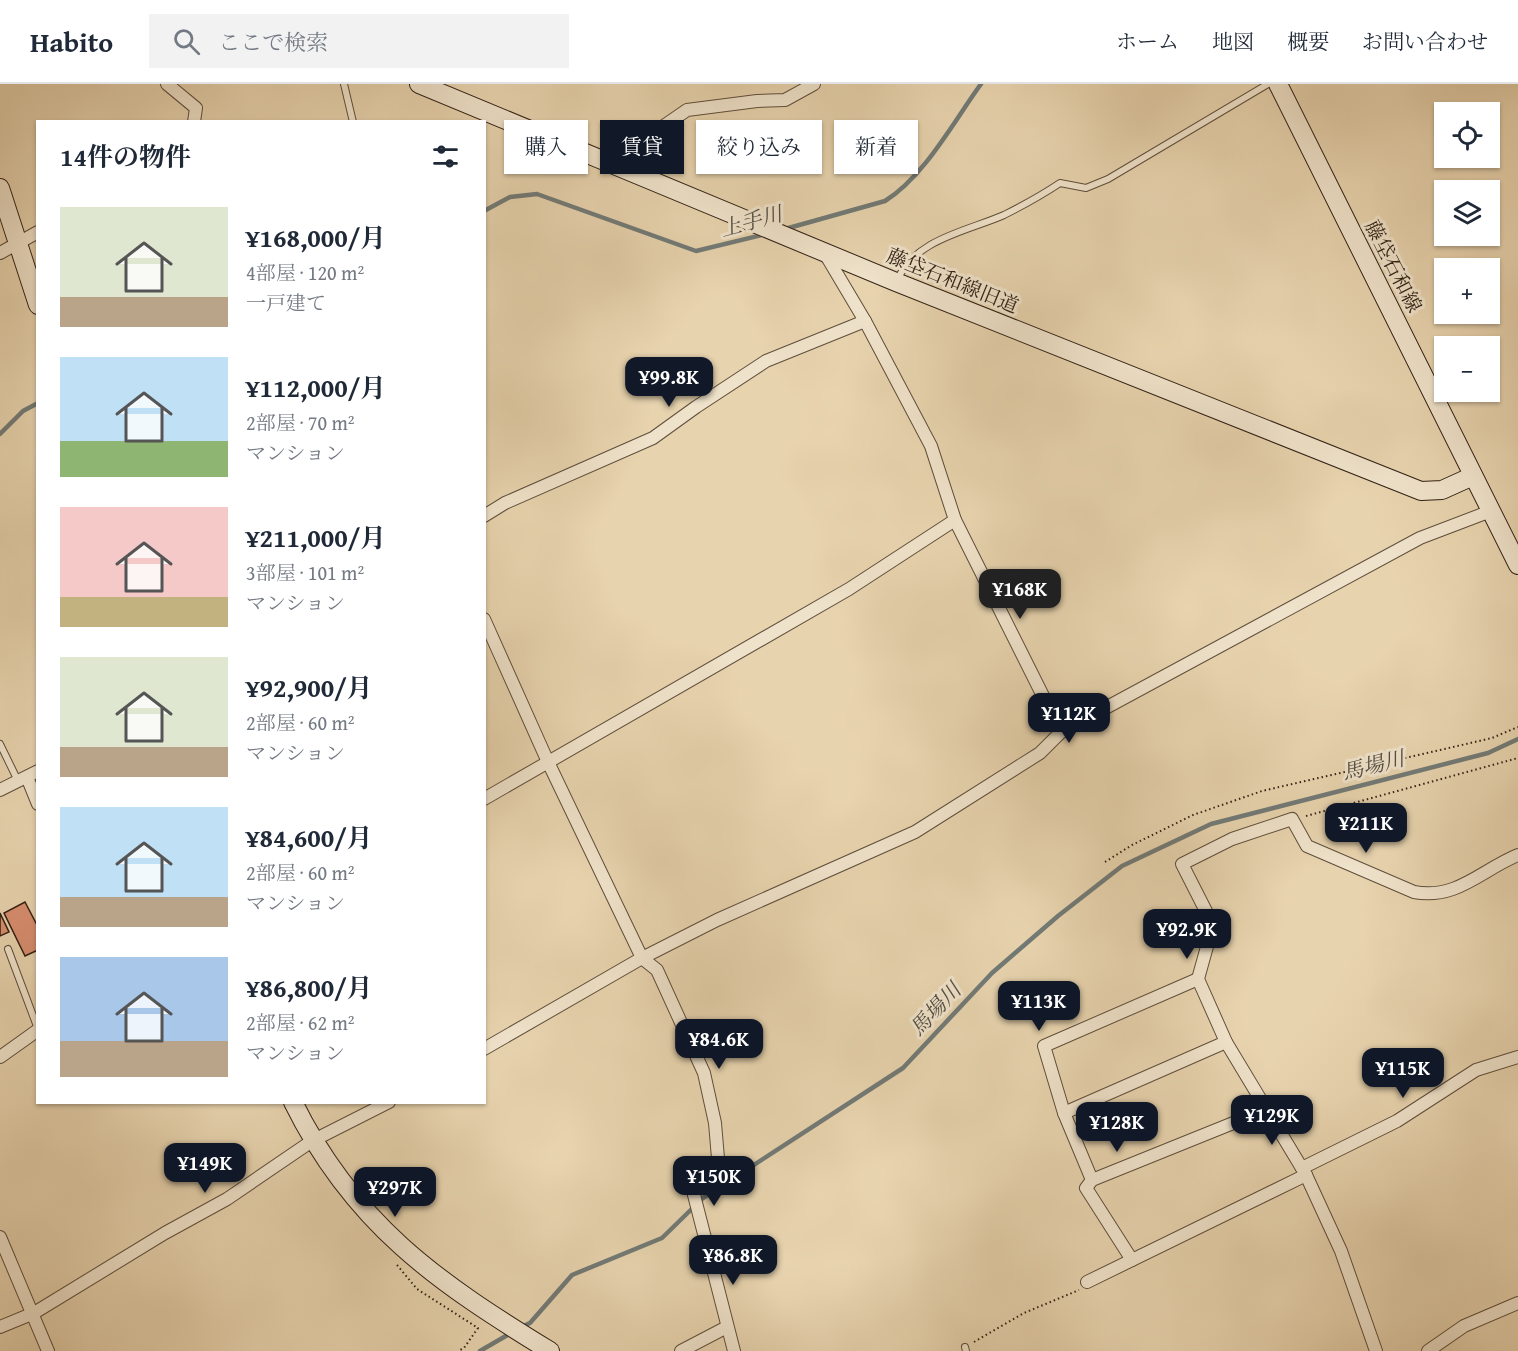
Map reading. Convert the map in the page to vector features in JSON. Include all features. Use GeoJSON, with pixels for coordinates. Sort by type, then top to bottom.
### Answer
{"type":"FeatureCollection","features":[{"type":"Feature","properties":{"kind":"street"},"geometry":{"type":"LineString","coordinates":[[167,84],[196,108],[194,120]]}},
{"type":"Feature","properties":{"kind":"street","name":"藤垈石和線旧道"},"geometry":{"type":"LineString","coordinates":[[419,84],[600,159]]}},
{"type":"Feature","properties":{"kind":"street"},"geometry":{"type":"LineString","coordinates":[[672,120],[687,110],[757,100],[784,100],[814,84]]}},
{"type":"Feature","properties":{"kind":"street","name":"藤垈石和線"},"geometry":{"type":"LineString","coordinates":[[1278,84],[1518,565]]}},
{"type":"Feature","properties":{"kind":"street","name":"藤垈石和線旧道"},"geometry":{"type":"LineString","coordinates":[[637,174],[896,282],[1421,491],[1442,490],[1473,476]]}},
{"type":"Feature","properties":{"kind":"street"},"geometry":{"type":"LineString","coordinates":[[0,188],[36,299]]}},
{"type":"Feature","properties":{"kind":"street"},"geometry":{"type":"LineString","coordinates":[[0,253],[36,233]]}},
{"type":"Feature","properties":{"kind":"street"},"geometry":{"type":"LineString","coordinates":[[824,252],[865,321],[931,446],[955,520],[1061,732]]}},
{"type":"Feature","properties":{"kind":"street"},"geometry":{"type":"LineString","coordinates":[[486,515],[505,503],[653,438],[766,362],[865,321]]}},
{"type":"Feature","properties":{"kind":"street"},"geometry":{"type":"LineString","coordinates":[[486,1047],[642,958],[717,920],[915,832],[1040,753],[1061,732],[1420,538],[1491,511]]}},
{"type":"Feature","properties":{"kind":"street"},"geometry":{"type":"LineString","coordinates":[[486,798],[849,589],[955,520]]}},
{"type":"Feature","properties":{"kind":"street"},"geometry":{"type":"LineString","coordinates":[[486,623],[548,762],[642,958],[657,970],[704,1073],[715,1123],[719,1170],[699,1185],[694,1195],[734,1351]]}},
{"type":"Feature","properties":{"kind":"street"},"geometry":{"type":"LineString","coordinates":[[0,790],[27,776],[36,799]]}},
{"type":"Feature","properties":{"kind":"street"},"geometry":{"type":"LineString","coordinates":[[1376,1351],[1341,1251],[1304,1171],[1226,1042],[1198,979],[1213,925],[1182,864],[1232,839],[1292,819],[1307,846],[1413,892],[1431,896],[1455,890],[1518,855]]}},
{"type":"Feature","properties":{"kind":"street"},"geometry":{"type":"LineString","coordinates":[[1092,1180],[1064,1113],[1044,1046],[1198,979]]}},
{"type":"Feature","properties":{"kind":"street"},"geometry":{"type":"LineString","coordinates":[[0,1057],[36,1031]]}},
{"type":"Feature","properties":{"kind":"street"},"geometry":{"type":"LineString","coordinates":[[1064,1113],[1226,1042]]}},
{"type":"Feature","properties":{"kind":"street"},"geometry":{"type":"LineString","coordinates":[[1087,1282],[1304,1171],[1397,1120],[1476,1071],[1518,1056]]}},
{"type":"Feature","properties":{"kind":"street"},"geometry":{"type":"LineString","coordinates":[[294,1104],[312,1141],[350,1196],[398,1245],[431,1272],[550,1351]]}},
{"type":"Feature","properties":{"kind":"street"},"geometry":{"type":"LineString","coordinates":[[0,1328],[34,1312],[165,1233],[227,1199],[312,1141],[385,1104]]}},
{"type":"Feature","properties":{"kind":"street"},"geometry":{"type":"LineString","coordinates":[[1132,1260],[1086,1188],[1092,1180],[1268,1109]]}},
{"type":"Feature","properties":{"kind":"street"},"geometry":{"type":"LineString","coordinates":[[0,1237],[34,1312],[48,1351]]}},
{"type":"Feature","properties":{"kind":"street"},"geometry":{"type":"LineString","coordinates":[[1428,1351],[1464,1326],[1518,1303]]}},
{"type":"Feature","properties":{"kind":"street"},"geometry":{"type":"LineString","coordinates":[[681,1351],[727,1327]]}},
{"type":"Feature","properties":{"kind":"lane"},"geometry":{"type":"LineString","coordinates":[[344,84],[352,120]]}},
{"type":"Feature","properties":{"kind":"lane"},"geometry":{"type":"LineString","coordinates":[[896,282],[901,270],[915,256],[947,235],[1001,216],[1036,199],[1060,183],[1086,188],[1108,179],[1268,84]]}},
{"type":"Feature","properties":{"kind":"lane"},"geometry":{"type":"LineString","coordinates":[[0,744],[27,776]]}},
{"type":"Feature","properties":{"kind":"lane"},"geometry":{"type":"LineString","coordinates":[[8,949],[36,1025]]}},
{"type":"Feature","properties":{"kind":"path"},"geometry":{"type":"LineString","coordinates":[[1105,862],[1132,844],[1193,815],[1262,791],[1492,738],[1518,727]]}},
{"type":"Feature","properties":{"kind":"path"},"geometry":{"type":"LineString","coordinates":[[1292,819],[1518,758]]}},
{"type":"Feature","properties":{"kind":"path"},"geometry":{"type":"LineString","coordinates":[[398,1245],[392,1259],[417,1288],[478,1328],[465,1348],[458,1351]]}},
{"type":"Feature","properties":{"kind":"path"},"geometry":{"type":"LineString","coordinates":[[965,1349],[1024,1313],[1076,1293],[1087,1282]]}},
{"type":"Feature","properties":{"kind":"building"},"geometry":{"type":"Polygon","coordinates":[[[25,902],[36,923],[36,951],[25,956],[4,913],[25,902]]]}},
{"type":"Feature","properties":{"kind":"building"},"geometry":{"type":"Polygon","coordinates":[[[0,913],[9,932],[0,936],[0,913]]]}},
{"type":"Feature","properties":{"kind":"waterway","name":"上手川"},"geometry":{"type":"LineString","coordinates":[[785,229],[885,201],[899,191],[925,163],[981,84]]}},
{"type":"Feature","properties":{"kind":"waterway","name":"上手川"},"geometry":{"type":"LineString","coordinates":[[486,210],[510,197],[537,194],[696,251],[766,234]]}},
{"type":"Feature","properties":{"kind":"waterway","name":"上手川"},"geometry":{"type":"LineString","coordinates":[[0,434],[23,411],[36,404]]}},
{"type":"Feature","properties":{"kind":"waterway","name":"馬場川"},"geometry":{"type":"LineString","coordinates":[[521,1327],[530,1323],[572,1275],[662,1238],[703,1198],[903,1068],[992,973],[1058,916],[1122,866],[1211,824],[1488,753],[1518,739]]}},
{"type":"Feature","properties":{"kind":"waterway","name":"馬場川"},"geometry":{"type":"LineString","coordinates":[[480,1351],[511,1333]]}}]}
